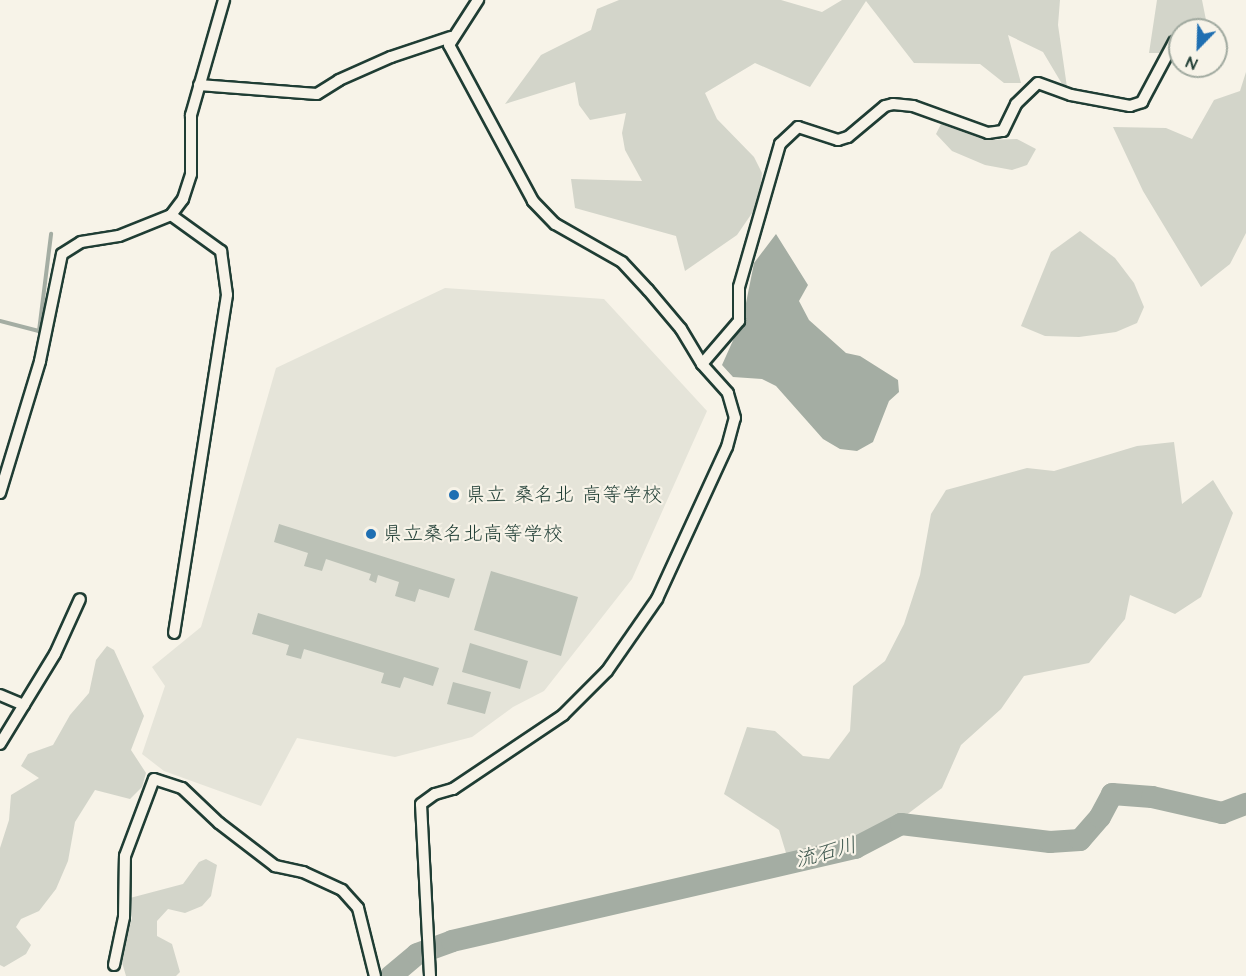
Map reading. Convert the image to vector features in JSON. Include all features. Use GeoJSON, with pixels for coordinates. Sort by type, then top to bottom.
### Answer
{"type":"FeatureCollection","features":[{"type":"Feature","properties":{"kind":"street"},"geometry":{"type":"LineString","coordinates":[[0,493],[40,361],[57,265],[62,254],[81,242],[119,236],[171,215],[183,199],[191,174],[190,123],[224,0]]}},
{"type":"Feature","properties":{"kind":"street"},"geometry":{"type":"LineString","coordinates":[[199,85],[316,94],[339,80],[392,57],[452,37],[467,24],[478,0]]}},
{"type":"Feature","properties":{"kind":"street"},"geometry":{"type":"LineString","coordinates":[[430,976],[421,804],[435,794],[453,789],[580,702],[607,671],[657,599],[733,431],[734,407],[728,393],[702,364],[681,328],[622,262],[543,215],[453,54],[452,37]]}},
{"type":"Feature","properties":{"kind":"street"},"geometry":{"type":"LineString","coordinates":[[702,364],[739,321],[739,287],[780,144],[798,127],[838,140],[848,137],[885,106],[893,104],[913,106],[988,133],[1003,130],[1016,104],[1038,83],[1071,96],[1130,106],[1142,102],[1168,53]]}},
{"type":"Feature","properties":{"kind":"street"},"geometry":{"type":"LineString","coordinates":[[171,215],[221,250],[227,295],[174,633]]}},
{"type":"Feature","properties":{"kind":"street"},"geometry":{"type":"LineString","coordinates":[[0,744],[55,654],[80,599]]}},
{"type":"Feature","properties":{"kind":"street"},"geometry":{"type":"LineString","coordinates":[[0,695],[24,705]]}},
{"type":"Feature","properties":{"kind":"street"},"geometry":{"type":"LineString","coordinates":[[114,965],[124,917],[126,856],[154,778],[182,788],[219,824],[275,867],[303,872],[342,890],[358,908],[375,976]]}},
{"type":"Feature","properties":{"kind":"shaded area"},"geometry":{"type":"Polygon","coordinates":[[[619,0],[781,0],[822,12],[842,0],[1060,0],[1058,25],[1068,94],[1043,52],[1008,35],[1021,83],[1004,83],[980,64],[914,63],[866,1],[810,87],[755,63],[705,93],[717,119],[754,157],[762,173],[759,203],[737,235],[685,271],[676,236],[575,208],[571,179],[642,181],[625,150],[622,133],[626,113],[590,120],[579,105],[575,82],[505,104],[541,55],[591,30],[597,9],[619,0]]]}},
{"type":"Feature","properties":{"kind":"shaded area"},"geometry":{"type":"Polygon","coordinates":[[[1157,0],[1202,0],[1206,18],[1168,18],[1168,53],[1149,53],[1157,0]]]}},
{"type":"Feature","properties":{"kind":"shaded area"},"geometry":{"type":"Polygon","coordinates":[[[1246,72],[1246,233],[1230,264],[1201,287],[1143,191],[1113,127],[1166,128],[1192,139],[1214,100],[1240,91],[1246,72]]]}},
{"type":"Feature","properties":{"kind":"shaded area"},"geometry":{"type":"Polygon","coordinates":[[[941,124],[985,140],[1017,139],[1036,149],[1027,165],[1012,170],[985,165],[952,151],[936,134],[941,124]]]}},
{"type":"Feature","properties":{"kind":"shaded area"},"geometry":{"type":"Polygon","coordinates":[[[1080,231],[1115,258],[1134,283],[1144,307],[1137,323],[1116,332],[1079,337],[1045,336],[1021,326],[1051,252],[1080,231]]]}},
{"type":"Feature","properties":{"kind":"shaded area"},"geometry":{"type":"Polygon","coordinates":[[[776,234],[808,285],[799,301],[809,320],[846,353],[860,356],[898,380],[899,392],[889,401],[873,442],[857,451],[840,449],[823,439],[776,386],[762,379],[733,377],[722,365],[743,318],[754,263],[776,234]]]}},
{"type":"Feature","properties":{"kind":"shaded area","name":"県立 桑名北 高等学校"},"geometry":{"type":"Polygon","coordinates":[[[445,288],[604,299],[707,411],[632,579],[544,691],[513,707],[472,737],[395,757],[297,738],[261,806],[164,771],[142,754],[165,686],[152,667],[201,627],[276,368],[445,288]]]}},
{"type":"Feature","properties":{"kind":"shaded area"},"geometry":{"type":"Polygon","coordinates":[[[1174,442],[1182,504],[1213,480],[1233,513],[1201,597],[1175,614],[1130,595],[1125,619],[1089,663],[1024,676],[1001,709],[961,745],[942,788],[901,819],[852,845],[804,855],[786,853],[779,830],[724,794],[747,727],[775,731],[803,756],[829,759],[850,731],[853,686],[885,661],[904,624],[920,575],[931,514],[946,490],[1027,468],[1054,471],[1137,446],[1174,442]]]}},
{"type":"Feature","properties":{"kind":"shaded area"},"geometry":{"type":"Polygon","coordinates":[[[107,646],[114,650],[144,716],[131,750],[146,773],[142,787],[130,799],[95,790],[75,822],[68,861],[56,889],[39,911],[21,919],[16,927],[31,945],[26,954],[4,967],[0,965],[0,848],[9,820],[11,795],[39,778],[21,766],[28,754],[53,745],[70,715],[89,693],[96,660],[107,646]]]}},
{"type":"Feature","properties":{"kind":"shaded area"},"geometry":{"type":"Polygon","coordinates":[[[206,859],[217,865],[211,896],[202,906],[185,913],[168,909],[157,921],[157,936],[172,944],[180,972],[176,976],[126,976],[121,959],[132,918],[127,904],[130,898],[183,884],[199,862],[206,859]]]}},
{"type":"Feature","properties":{"kind":"building"},"geometry":{"type":"Polygon","coordinates":[[[279,524],[455,579],[449,598],[419,589],[415,602],[395,596],[399,582],[378,575],[376,583],[369,580],[371,574],[326,559],[322,571],[304,566],[308,553],[274,542],[279,524]]]}},
{"type":"Feature","properties":{"kind":"building"},"geometry":{"type":"Polygon","coordinates":[[[491,571],[578,597],[561,656],[474,630],[491,571]]]}},
{"type":"Feature","properties":{"kind":"building"},"geometry":{"type":"Polygon","coordinates":[[[258,613],[439,668],[433,686],[404,677],[400,688],[381,683],[384,673],[304,649],[301,659],[286,655],[289,645],[252,634],[258,613]]]}},
{"type":"Feature","properties":{"kind":"building"},"geometry":{"type":"Polygon","coordinates":[[[470,643],[528,661],[520,689],[462,672],[470,643]]]}},
{"type":"Feature","properties":{"kind":"building"},"geometry":{"type":"Polygon","coordinates":[[[453,682],[491,692],[485,714],[447,704],[453,682]]]}},
{"type":"Feature","properties":{"kind":"waterway"},"geometry":{"type":"LineString","coordinates":[[0,321],[39,331],[51,234]]}},
{"type":"Feature","properties":{"kind":"waterway","name":"流石川"},"geometry":{"type":"LineString","coordinates":[[391,976],[417,954],[452,941],[855,848],[901,824],[1050,842],[1080,840],[1100,817],[1112,794],[1152,797],[1222,813],[1246,804]]}},
{"type":"Feature","properties":{"kind":"place","name":"県立 桑名北 高等学校"},"geometry":{"type":"Point","coordinates":[454,495]}},
{"type":"Feature","properties":{"kind":"place","name":"県立桑名北高等学校"},"geometry":{"type":"Point","coordinates":[371,534]}}]}
